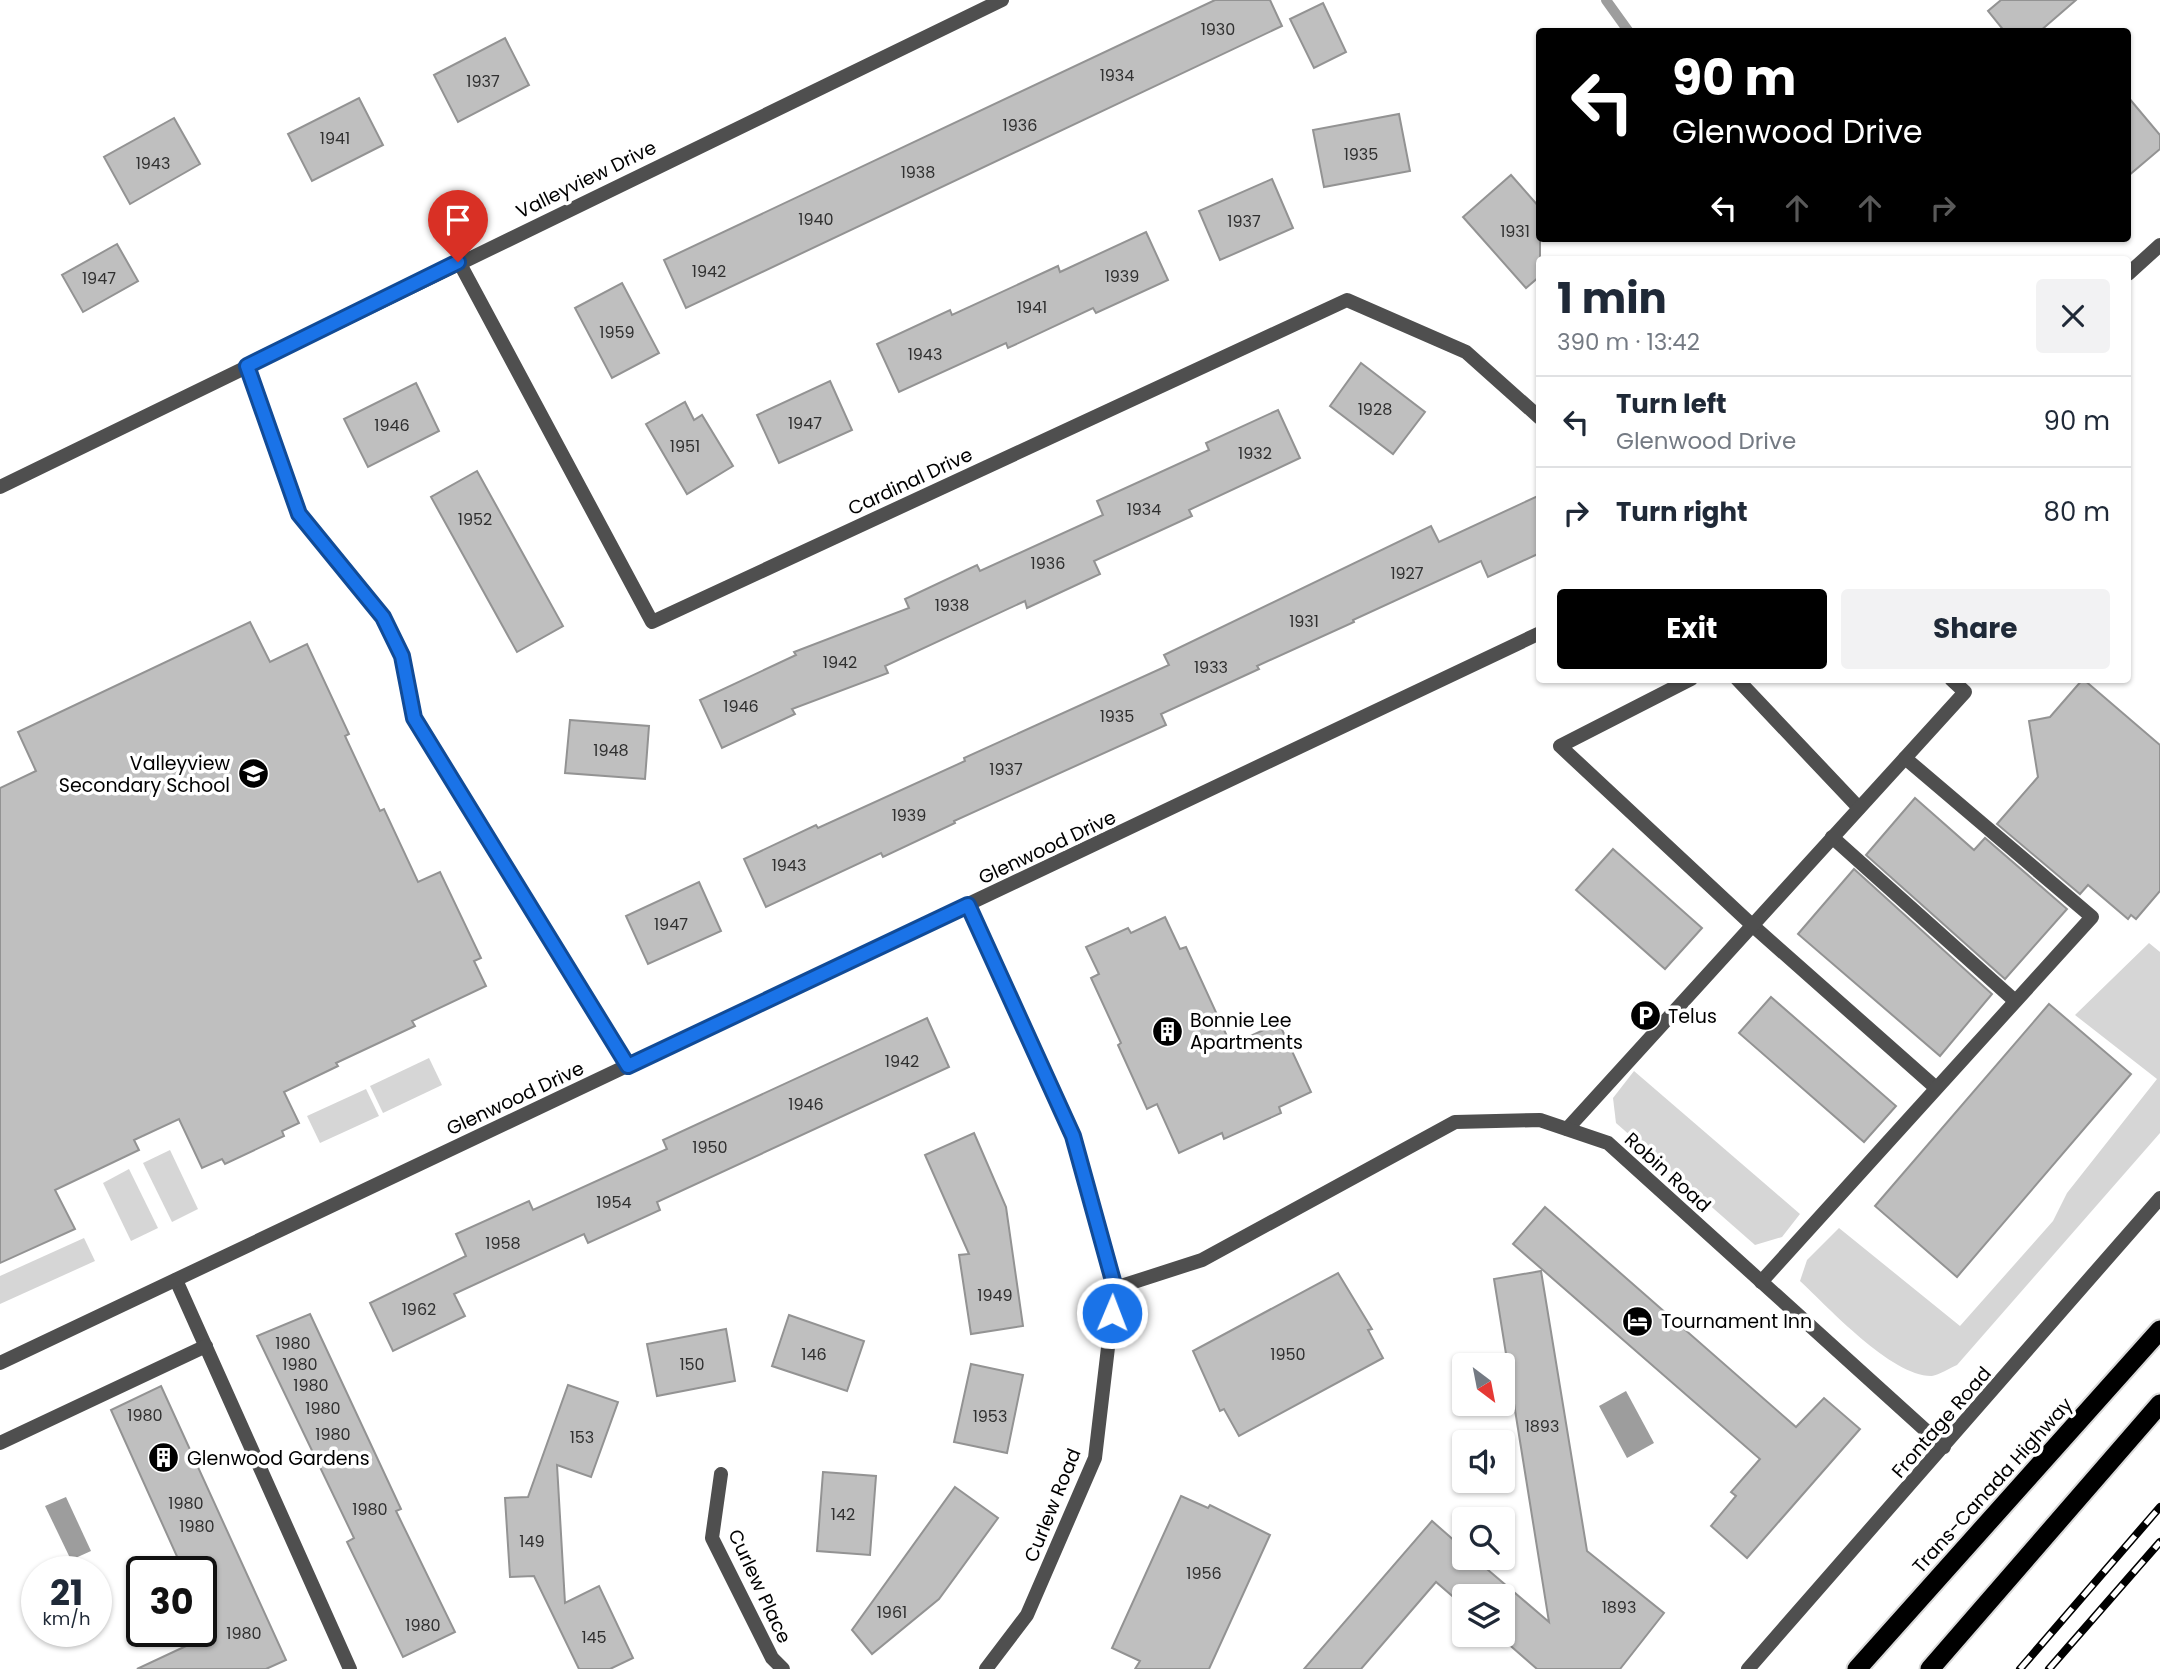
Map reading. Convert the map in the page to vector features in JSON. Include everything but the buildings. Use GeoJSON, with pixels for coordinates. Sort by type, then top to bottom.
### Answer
{"type":"FeatureCollection","features":[{"type":"Feature","properties":{"kind":"highway","name":"Trans-Canada Highway"},"geometry":{"type":"LineString","coordinates":[[1857,1669],[2160,1330]]}},
{"type":"Feature","properties":{"kind":"highway"},"geometry":{"type":"LineString","coordinates":[[1930,1669],[2160,1404]]}},
{"type":"Feature","properties":{"kind":"street","name":"Valleyview Drive"},"geometry":{"type":"LineString","coordinates":[[0,486],[1002,0]]}},
{"type":"Feature","properties":{"kind":"street"},"geometry":{"type":"LineString","coordinates":[[2131,271],[2160,245]]}},
{"type":"Feature","properties":{"kind":"street","name":"Cardinal Drive"},"geometry":{"type":"LineString","coordinates":[[458,262],[652,622],[1347,300],[1466,352],[1536,414]]}},
{"type":"Feature","properties":{"kind":"street"},"geometry":{"type":"LineString","coordinates":[[247,366],[299,514],[383,617],[402,656],[414,718],[628,1066]]}},
{"type":"Feature","properties":{"kind":"street","name":"Glenwood Drive"},"geometry":{"type":"LineString","coordinates":[[0,1363],[1536,636]]}},
{"type":"Feature","properties":{"kind":"street"},"geometry":{"type":"LineString","coordinates":[[1683,683],[1560,746],[1752,925],[1935,1087]]}},
{"type":"Feature","properties":{"kind":"street"},"geometry":{"type":"LineString","coordinates":[[1741,683],[1859,807]]}},
{"type":"Feature","properties":{"kind":"street"},"geometry":{"type":"LineString","coordinates":[[1567,1129],[1965,692],[1955,683]]}},
{"type":"Feature","properties":{"kind":"street"},"geometry":{"type":"LineString","coordinates":[[1761,1282],[1935,1087],[2092,917],[1905,758]]}},
{"type":"Feature","properties":{"kind":"street"},"geometry":{"type":"LineString","coordinates":[[1832,838],[2014,1000]]}},
{"type":"Feature","properties":{"kind":"street","name":"Curlew Road"},"geometry":{"type":"LineString","coordinates":[[968,905],[1073,1136],[1115,1288],[1095,1458],[1027,1615],[986,1669]]}},
{"type":"Feature","properties":{"kind":"street","name":"Robin Road"},"geometry":{"type":"LineString","coordinates":[[1115,1288],[1202,1260],[1455,1122],[1540,1120],[1608,1143],[1944,1447]]}},
{"type":"Feature","properties":{"kind":"street","name":"Frontage Road"},"geometry":{"type":"LineString","coordinates":[[1748,1669],[2160,1198]]}},
{"type":"Feature","properties":{"kind":"street"},"geometry":{"type":"LineString","coordinates":[[176,1280],[350,1669]]}},
{"type":"Feature","properties":{"kind":"street"},"geometry":{"type":"LineString","coordinates":[[0,1443],[206,1346]]}},
{"type":"Feature","properties":{"kind":"street","name":"Curlew Place"},"geometry":{"type":"LineString","coordinates":[[721,1474],[712,1538],[772,1658],[783,1669]]}},
{"type":"Feature","properties":{"kind":"shaded area"},"geometry":{"type":"Polygon","coordinates":[[[2149,943],[2160,952],[2160,1133],[1957,1365],[1932,1376],[1898,1365],[1862,1339],[1800,1281],[1807,1260],[1839,1228],[1960,1326],[2053,1221],[2067,1193],[2157,1079],[2075,1015],[2149,943]]]}},
{"type":"Feature","properties":{"kind":"shaded area"},"geometry":{"type":"Polygon","coordinates":[[[429,1058],[442,1085],[383,1113],[370,1086],[429,1058]]]}},
{"type":"Feature","properties":{"kind":"shaded area"},"geometry":{"type":"Polygon","coordinates":[[[1634,1071],[1800,1214],[1782,1237],[1755,1245],[1616,1123],[1613,1098],[1634,1071]]]}},
{"type":"Feature","properties":{"kind":"shaded area"},"geometry":{"type":"Polygon","coordinates":[[[366,1089],[379,1116],[320,1143],[307,1116],[366,1089]]]}},
{"type":"Feature","properties":{"kind":"shaded area"},"geometry":{"type":"Polygon","coordinates":[[[170,1150],[198,1209],[172,1222],[143,1163],[170,1150]]]}},
{"type":"Feature","properties":{"kind":"shaded area"},"geometry":{"type":"Polygon","coordinates":[[[129,1169],[158,1228],[131,1241],[103,1183],[129,1169]]]}},
{"type":"Feature","properties":{"kind":"shaded area"},"geometry":{"type":"Polygon","coordinates":[[[84,1238],[95,1261],[0,1304],[0,1276],[84,1238]]]}},
{"type":"Feature","properties":{"kind":"shaded area"},"geometry":{"type":"Polygon","coordinates":[[[1626,1391],[1654,1443],[1627,1458],[1599,1406],[1626,1391]]]}},
{"type":"Feature","properties":{"kind":"shaded area"},"geometry":{"type":"Polygon","coordinates":[[[66,1497],[91,1551],[80,1556],[69,1556],[45,1506],[66,1497]]]}},
{"type":"Feature","properties":{"kind":"waterway"},"geometry":{"type":"LineString","coordinates":[[1606,0],[1626,28]]}},
{"type":"Feature","properties":{"kind":"railway"},"geometry":{"type":"LineString","coordinates":[[2020,1669],[2160,1507]]}},
{"type":"Feature","properties":{"kind":"railway"},"geometry":{"type":"LineString","coordinates":[[2049,1669],[2160,1542]]}},
{"type":"Feature","properties":{"kind":"place","name":"Valleyview Secondary School"},"geometry":{"type":"Point","coordinates":[253,774]}},
{"type":"Feature","properties":{"kind":"place","name":"Telus"},"geometry":{"type":"Point","coordinates":[1645,1016]}},
{"type":"Feature","properties":{"kind":"place","name":"Bonnie Lee Apartments"},"geometry":{"type":"Point","coordinates":[1167,1031]}},
{"type":"Feature","properties":{"kind":"place","name":"Tournament Inn"},"geometry":{"type":"Point","coordinates":[1638,1321]}},
{"type":"Feature","properties":{"kind":"place","name":"Glenwood Gardens"},"geometry":{"type":"Point","coordinates":[164,1458]}},
{"type":"Feature","properties":{"kind":"route"},"geometry":{"type":"LineString","coordinates":[[458,262],[247,366],[299,514],[383,617],[402,656],[414,718],[628,1066],[968,905],[1073,1136],[1115,1288],[1112,1313]]}}]}
